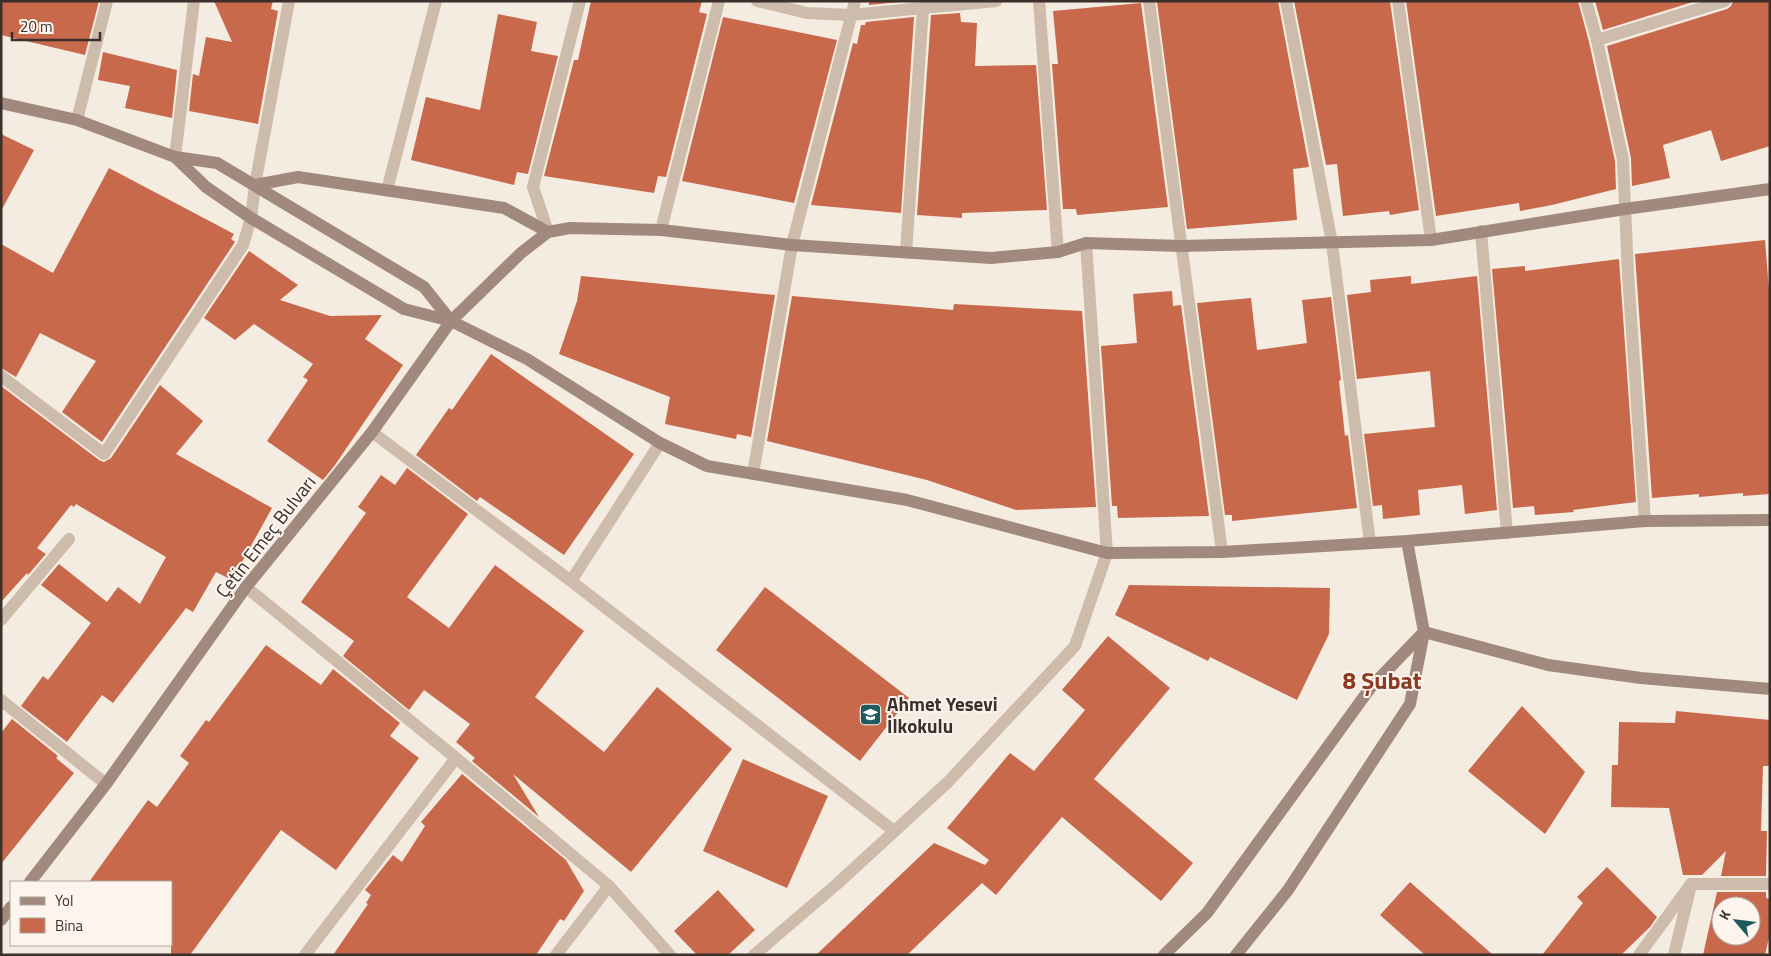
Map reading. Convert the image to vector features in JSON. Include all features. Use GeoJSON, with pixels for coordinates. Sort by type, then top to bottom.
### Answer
{"type":"FeatureCollection","features":[{"type":"Feature","properties":{"kind":"street"},"geometry":{"type":"LineString","coordinates":[[77,120],[107,1]]}},
{"type":"Feature","properties":{"kind":"street"},"geometry":{"type":"LineString","coordinates":[[175,157],[194,1]]}},
{"type":"Feature","properties":{"kind":"street"},"geometry":{"type":"LineString","coordinates":[[1,376],[104,454],[244,245],[252,218],[255,185],[289,1]]}},
{"type":"Feature","properties":{"kind":"street"},"geometry":{"type":"LineString","coordinates":[[387,190],[436,1]]}},
{"type":"Feature","properties":{"kind":"street"},"geometry":{"type":"LineString","coordinates":[[548,232],[533,187],[580,1]]}},
{"type":"Feature","properties":{"kind":"street"},"geometry":{"type":"LineString","coordinates":[[661,230],[719,1]]}},
{"type":"Feature","properties":{"kind":"street"},"geometry":{"type":"LineString","coordinates":[[757,1],[807,13],[851,16],[996,1]]}},
{"type":"Feature","properties":{"kind":"street"},"geometry":{"type":"LineString","coordinates":[[753,474],[792,245],[854,1]]}},
{"type":"Feature","properties":{"kind":"street"},"geometry":{"type":"LineString","coordinates":[[1039,1],[1058,252]]}},
{"type":"Feature","properties":{"kind":"street"},"geometry":{"type":"LineString","coordinates":[[1150,1],[1222,552]]}},
{"type":"Feature","properties":{"kind":"street"},"geometry":{"type":"LineString","coordinates":[[1286,1],[1332,243],[1370,543]]}},
{"type":"Feature","properties":{"kind":"street"},"geometry":{"type":"LineString","coordinates":[[1398,1],[1431,240]]}},
{"type":"Feature","properties":{"kind":"street"},"geometry":{"type":"LineString","coordinates":[[1586,1],[1597,40],[1623,160],[1645,521]]}},
{"type":"Feature","properties":{"kind":"street"},"geometry":{"type":"LineString","coordinates":[[1597,40],[1726,1]]}},
{"type":"Feature","properties":{"kind":"street"},"geometry":{"type":"LineString","coordinates":[[906,252],[923,8]]}},
{"type":"Feature","properties":{"kind":"street"},"geometry":{"type":"LineString","coordinates":[[1,103],[77,120],[175,157],[217,163],[424,287],[452,321]]}},
{"type":"Feature","properties":{"kind":"street"},"geometry":{"type":"LineString","coordinates":[[175,157],[206,187],[252,218],[404,309],[452,321],[527,358],[660,443],[707,466],[907,500],[1107,553],[1222,552],[1407,541],[1645,521],[1770,520]]}},
{"type":"Feature","properties":{"kind":"street"},"geometry":{"type":"LineString","coordinates":[[255,185],[298,177],[504,208],[548,232],[570,228],[661,230],[792,245],[991,258],[1058,252],[1086,243],[1181,246],[1431,240],[1625,209],[1769,192]]}},
{"type":"Feature","properties":{"kind":"street"},"geometry":{"type":"LineString","coordinates":[[1481,231],[1506,533]]}},
{"type":"Feature","properties":{"kind":"street","name":"Çetin Emeç Bulvarı"},"geometry":{"type":"LineString","coordinates":[[31,881],[106,784],[246,587],[372,432],[452,321],[521,253],[548,232]]}},
{"type":"Feature","properties":{"kind":"street"},"geometry":{"type":"LineString","coordinates":[[754,955],[838,884],[948,782],[1075,646],[1107,553],[1086,243]]}},
{"type":"Feature","properties":{"kind":"street"},"geometry":{"type":"LineString","coordinates":[[372,432],[571,582],[894,832]]}},
{"type":"Feature","properties":{"kind":"street"},"geometry":{"type":"LineString","coordinates":[[571,582],[660,443]]}},
{"type":"Feature","properties":{"kind":"street"},"geometry":{"type":"LineString","coordinates":[[1,620],[69,539]]}},
{"type":"Feature","properties":{"kind":"street"},"geometry":{"type":"LineString","coordinates":[[1236,955],[1288,890],[1410,704],[1424,632],[1407,541]]}},
{"type":"Feature","properties":{"kind":"street"},"geometry":{"type":"LineString","coordinates":[[246,587],[456,758],[609,886],[670,955]]}},
{"type":"Feature","properties":{"kind":"street"},"geometry":{"type":"LineString","coordinates":[[1424,632],[1548,665],[1641,678],[1770,689]]}},
{"type":"Feature","properties":{"kind":"street"},"geometry":{"type":"LineString","coordinates":[[1164,955],[1207,913],[1371,687],[1424,632]]}},
{"type":"Feature","properties":{"kind":"street"},"geometry":{"type":"LineString","coordinates":[[1,700],[106,784]]}},
{"type":"Feature","properties":{"kind":"street"},"geometry":{"type":"LineString","coordinates":[[305,955],[456,758]]}},
{"type":"Feature","properties":{"kind":"street"},"geometry":{"type":"LineString","coordinates":[[1691,884],[1770,884]]}},
{"type":"Feature","properties":{"kind":"street"},"geometry":{"type":"LineString","coordinates":[[1639,955],[1691,884]]}},
{"type":"Feature","properties":{"kind":"street"},"geometry":{"type":"LineString","coordinates":[[1674,955],[1691,884]]}},
{"type":"Feature","properties":{"kind":"street"},"geometry":{"type":"LineString","coordinates":[[556,955],[609,886]]}},
{"type":"Feature","properties":{"kind":"street"},"geometry":{"type":"LineString","coordinates":[[1,920],[10,908]]}},
{"type":"Feature","properties":{"kind":"building"},"geometry":{"type":"Polygon","coordinates":[[[1,1],[99,1],[85,55],[1,35],[1,1]]]}},
{"type":"Feature","properties":{"kind":"building"},"geometry":{"type":"Polygon","coordinates":[[[214,1],[273,1],[271,9],[278,11],[258,124],[189,111],[193,74],[199,76],[206,37],[232,42],[214,1]]]}},
{"type":"Feature","properties":{"kind":"building"},"geometry":{"type":"Polygon","coordinates":[[[591,1],[702,1],[699,12],[707,14],[666,177],[658,176],[654,193],[544,176],[574,60],[578,60],[591,1]]]}},
{"type":"Feature","properties":{"kind":"building"},"geometry":{"type":"Polygon","coordinates":[[[869,1],[909,1],[869,5],[869,1]]]}},
{"type":"Feature","properties":{"kind":"building"},"geometry":{"type":"Polygon","coordinates":[[[1278,1],[1309,167],[1293,169],[1297,220],[1187,229],[1157,2],[1278,1]]]}},
{"type":"Feature","properties":{"kind":"building"},"geometry":{"type":"Polygon","coordinates":[[[1294,1],[1390,1],[1419,210],[1390,215],[1389,211],[1343,216],[1337,164],[1326,165],[1294,1]]]}},
{"type":"Feature","properties":{"kind":"building"},"geometry":{"type":"Polygon","coordinates":[[[1406,1],[1578,1],[1615,161],[1616,189],[1520,211],[1519,203],[1436,216],[1406,1]]]}},
{"type":"Feature","properties":{"kind":"building"},"geometry":{"type":"Polygon","coordinates":[[[1595,1],[1696,1],[1603,30],[1595,1]]]}},
{"type":"Feature","properties":{"kind":"building"},"geometry":{"type":"Polygon","coordinates":[[[1733,1],[1770,1],[1770,146],[1721,161],[1711,130],[1663,145],[1670,178],[1632,186],[1631,158],[1607,46],[1727,9],[1733,1]]]}},
{"type":"Feature","properties":{"kind":"building"},"geometry":{"type":"Polygon","coordinates":[[[1141,3],[1168,207],[1077,215],[1076,209],[1063,209],[1052,64],[1058,64],[1053,11],[1141,3]]]}},
{"type":"Feature","properties":{"kind":"building"},"geometry":{"type":"Polygon","coordinates":[[[960,13],[961,22],[977,23],[975,66],[1036,65],[1047,210],[962,213],[962,218],[917,215],[931,15],[960,13]]]}},
{"type":"Feature","properties":{"kind":"building"},"geometry":{"type":"Polygon","coordinates":[[[498,14],[537,22],[531,51],[558,56],[528,174],[517,172],[514,185],[411,160],[426,97],[480,110],[498,14]]]}},
{"type":"Feature","properties":{"kind":"building"},"geometry":{"type":"Polygon","coordinates":[[[723,17],[837,40],[794,203],[682,181],[723,17]]]}},
{"type":"Feature","properties":{"kind":"building"},"geometry":{"type":"Polygon","coordinates":[[[914,17],[901,213],[811,205],[853,43],[857,44],[861,25],[865,25],[866,22],[914,17]]]}},
{"type":"Feature","properties":{"kind":"building"},"geometry":{"type":"Polygon","coordinates":[[[103,52],[177,70],[172,118],[125,108],[130,86],[98,80],[103,52]]]}},
{"type":"Feature","properties":{"kind":"building"},"geometry":{"type":"Polygon","coordinates":[[[1,134],[34,150],[1,211],[1,134]]]}},
{"type":"Feature","properties":{"kind":"building"},"geometry":{"type":"Polygon","coordinates":[[[109,168],[234,234],[231,239],[235,242],[102,442],[62,412],[96,361],[40,333],[16,377],[1,368],[1,244],[53,273],[109,168]]]}},
{"type":"Feature","properties":{"kind":"building"},"geometry":{"type":"Polygon","coordinates":[[[1765,240],[1770,302],[1770,494],[1743,496],[1743,493],[1699,497],[1699,494],[1652,498],[1635,254],[1765,240]]]}},
{"type":"Feature","properties":{"kind":"building"},"geometry":{"type":"Polygon","coordinates":[[[249,251],[298,285],[280,300],[330,316],[382,315],[365,339],[403,365],[323,480],[267,441],[308,380],[303,377],[313,364],[254,324],[235,340],[204,318],[249,251]]]}},
{"type":"Feature","properties":{"kind":"building"},"geometry":{"type":"Polygon","coordinates":[[[1619,259],[1636,502],[1573,510],[1574,512],[1535,515],[1534,506],[1513,508],[1492,269],[1525,266],[1525,271],[1619,259]]]}},
{"type":"Feature","properties":{"kind":"building"},"geometry":{"type":"Polygon","coordinates":[[[581,276],[775,295],[751,437],[737,434],[736,439],[665,424],[670,397],[559,354],[577,301],[581,276]]]}},
{"type":"Feature","properties":{"kind":"building"},"geometry":{"type":"Polygon","coordinates":[[[1411,276],[1411,284],[1477,276],[1497,510],[1465,514],[1462,485],[1418,490],[1420,515],[1383,519],[1382,505],[1373,506],[1364,434],[1435,427],[1430,371],[1357,379],[1347,295],[1371,292],[1370,280],[1411,276]]]}},
{"type":"Feature","properties":{"kind":"building"},"geometry":{"type":"Polygon","coordinates":[[[1172,291],[1173,306],[1181,305],[1209,516],[1118,518],[1117,506],[1112,506],[1101,346],[1137,343],[1133,294],[1172,291]]]}},
{"type":"Feature","properties":{"kind":"building"},"geometry":{"type":"Polygon","coordinates":[[[792,296],[953,310],[954,304],[1082,311],[1096,507],[1016,510],[927,480],[767,441],[792,296]]]}},
{"type":"Feature","properties":{"kind":"building"},"geometry":{"type":"Polygon","coordinates":[[[1331,297],[1341,380],[1339,381],[1345,436],[1348,435],[1357,508],[1232,521],[1232,515],[1225,515],[1197,303],[1251,298],[1257,350],[1307,343],[1302,300],[1331,297]]]}},
{"type":"Feature","properties":{"kind":"building"},"geometry":{"type":"Polygon","coordinates":[[[491,354],[634,454],[564,555],[480,497],[477,501],[416,455],[449,408],[452,410],[491,354]]]}},
{"type":"Feature","properties":{"kind":"building"},"geometry":{"type":"Polygon","coordinates":[[[160,385],[203,421],[176,454],[272,508],[232,580],[216,572],[193,612],[186,608],[113,703],[102,695],[67,742],[21,706],[43,676],[48,680],[91,623],[41,585],[59,564],[107,602],[118,587],[140,604],[166,557],[76,504],[74,507],[71,505],[37,548],[46,554],[1,602],[1,386],[104,462],[111,458],[160,385]]]}},
{"type":"Feature","properties":{"kind":"building"},"geometry":{"type":"Polygon","coordinates":[[[407,468],[468,514],[407,597],[449,628],[495,565],[584,631],[535,697],[604,752],[657,687],[732,749],[631,872],[513,774],[539,817],[472,761],[475,758],[456,742],[470,724],[424,690],[409,710],[343,656],[354,641],[301,602],[366,513],[358,507],[381,475],[395,485],[407,468]]]}},
{"type":"Feature","properties":{"kind":"building"},"geometry":{"type":"Polygon","coordinates":[[[1129,585],[1330,588],[1329,634],[1297,700],[1210,657],[1208,661],[1115,615],[1129,585]]]}},
{"type":"Feature","properties":{"kind":"building"},"geometry":{"type":"Polygon","coordinates":[[[765,587],[909,698],[860,761],[716,650],[765,587]]]}},
{"type":"Feature","properties":{"kind":"building"},"geometry":{"type":"Polygon","coordinates":[[[1108,636],[1170,688],[1094,779],[1193,863],[1161,901],[1062,817],[996,895],[982,883],[907,955],[816,955],[934,843],[985,865],[989,860],[947,828],[1010,753],[1034,771],[1085,710],[1062,690],[1108,636]]]}},
{"type":"Feature","properties":{"kind":"building"},"geometry":{"type":"Polygon","coordinates":[[[266,645],[321,685],[333,669],[400,723],[390,736],[419,758],[336,870],[281,830],[190,955],[171,955],[172,881],[90,881],[148,800],[157,807],[189,763],[180,756],[206,720],[209,722],[266,645]]]}},
{"type":"Feature","properties":{"kind":"building"},"geometry":{"type":"Polygon","coordinates":[[[1522,706],[1585,772],[1545,834],[1468,771],[1522,706]]]}},
{"type":"Feature","properties":{"kind":"building"},"geometry":{"type":"Polygon","coordinates":[[[1676,711],[1770,720],[1770,766],[1763,766],[1761,831],[1767,831],[1766,876],[1721,876],[1726,851],[1702,875],[1683,875],[1669,808],[1611,807],[1612,765],[1618,765],[1619,722],[1675,723],[1676,711]]]}},
{"type":"Feature","properties":{"kind":"building"},"geometry":{"type":"Polygon","coordinates":[[[12,719],[58,756],[56,758],[74,773],[1,864],[1,733],[12,719]]]}},
{"type":"Feature","properties":{"kind":"building"},"geometry":{"type":"Polygon","coordinates":[[[743,759],[828,796],[787,888],[703,851],[743,759]]]}},
{"type":"Feature","properties":{"kind":"building"},"geometry":{"type":"Polygon","coordinates":[[[462,774],[566,860],[584,891],[564,921],[560,919],[536,955],[333,955],[368,904],[366,903],[371,895],[365,890],[393,855],[402,862],[425,826],[421,822],[462,774]]]}},
{"type":"Feature","properties":{"kind":"building"},"geometry":{"type":"Polygon","coordinates":[[[1607,867],[1657,917],[1650,927],[1621,955],[1542,955],[1583,903],[1577,897],[1607,867]]]}},
{"type":"Feature","properties":{"kind":"building"},"geometry":{"type":"Polygon","coordinates":[[[1410,882],[1493,955],[1425,955],[1380,915],[1410,882]]]}},
{"type":"Feature","properties":{"kind":"building"},"geometry":{"type":"Polygon","coordinates":[[[718,890],[755,930],[728,955],[697,955],[674,931],[718,890]]]}},
{"type":"Feature","properties":{"kind":"building"},"geometry":{"type":"Polygon","coordinates":[[[1717,892],[1766,892],[1766,898],[1770,899],[1770,933],[1765,955],[1703,955],[1711,919],[1711,946],[1761,946],[1761,896],[1716,896],[1717,892]]]}},
{"type":"Feature","properties":{"kind":"place","name":"Ahmet Yesevi İlkokulu"},"geometry":{"type":"Point","coordinates":[871,714]}},
{"type":"Feature","properties":{"kind":"district","name":"8 Şubat"},"geometry":{"type":"Point","coordinates":[1382,680]}}]}
